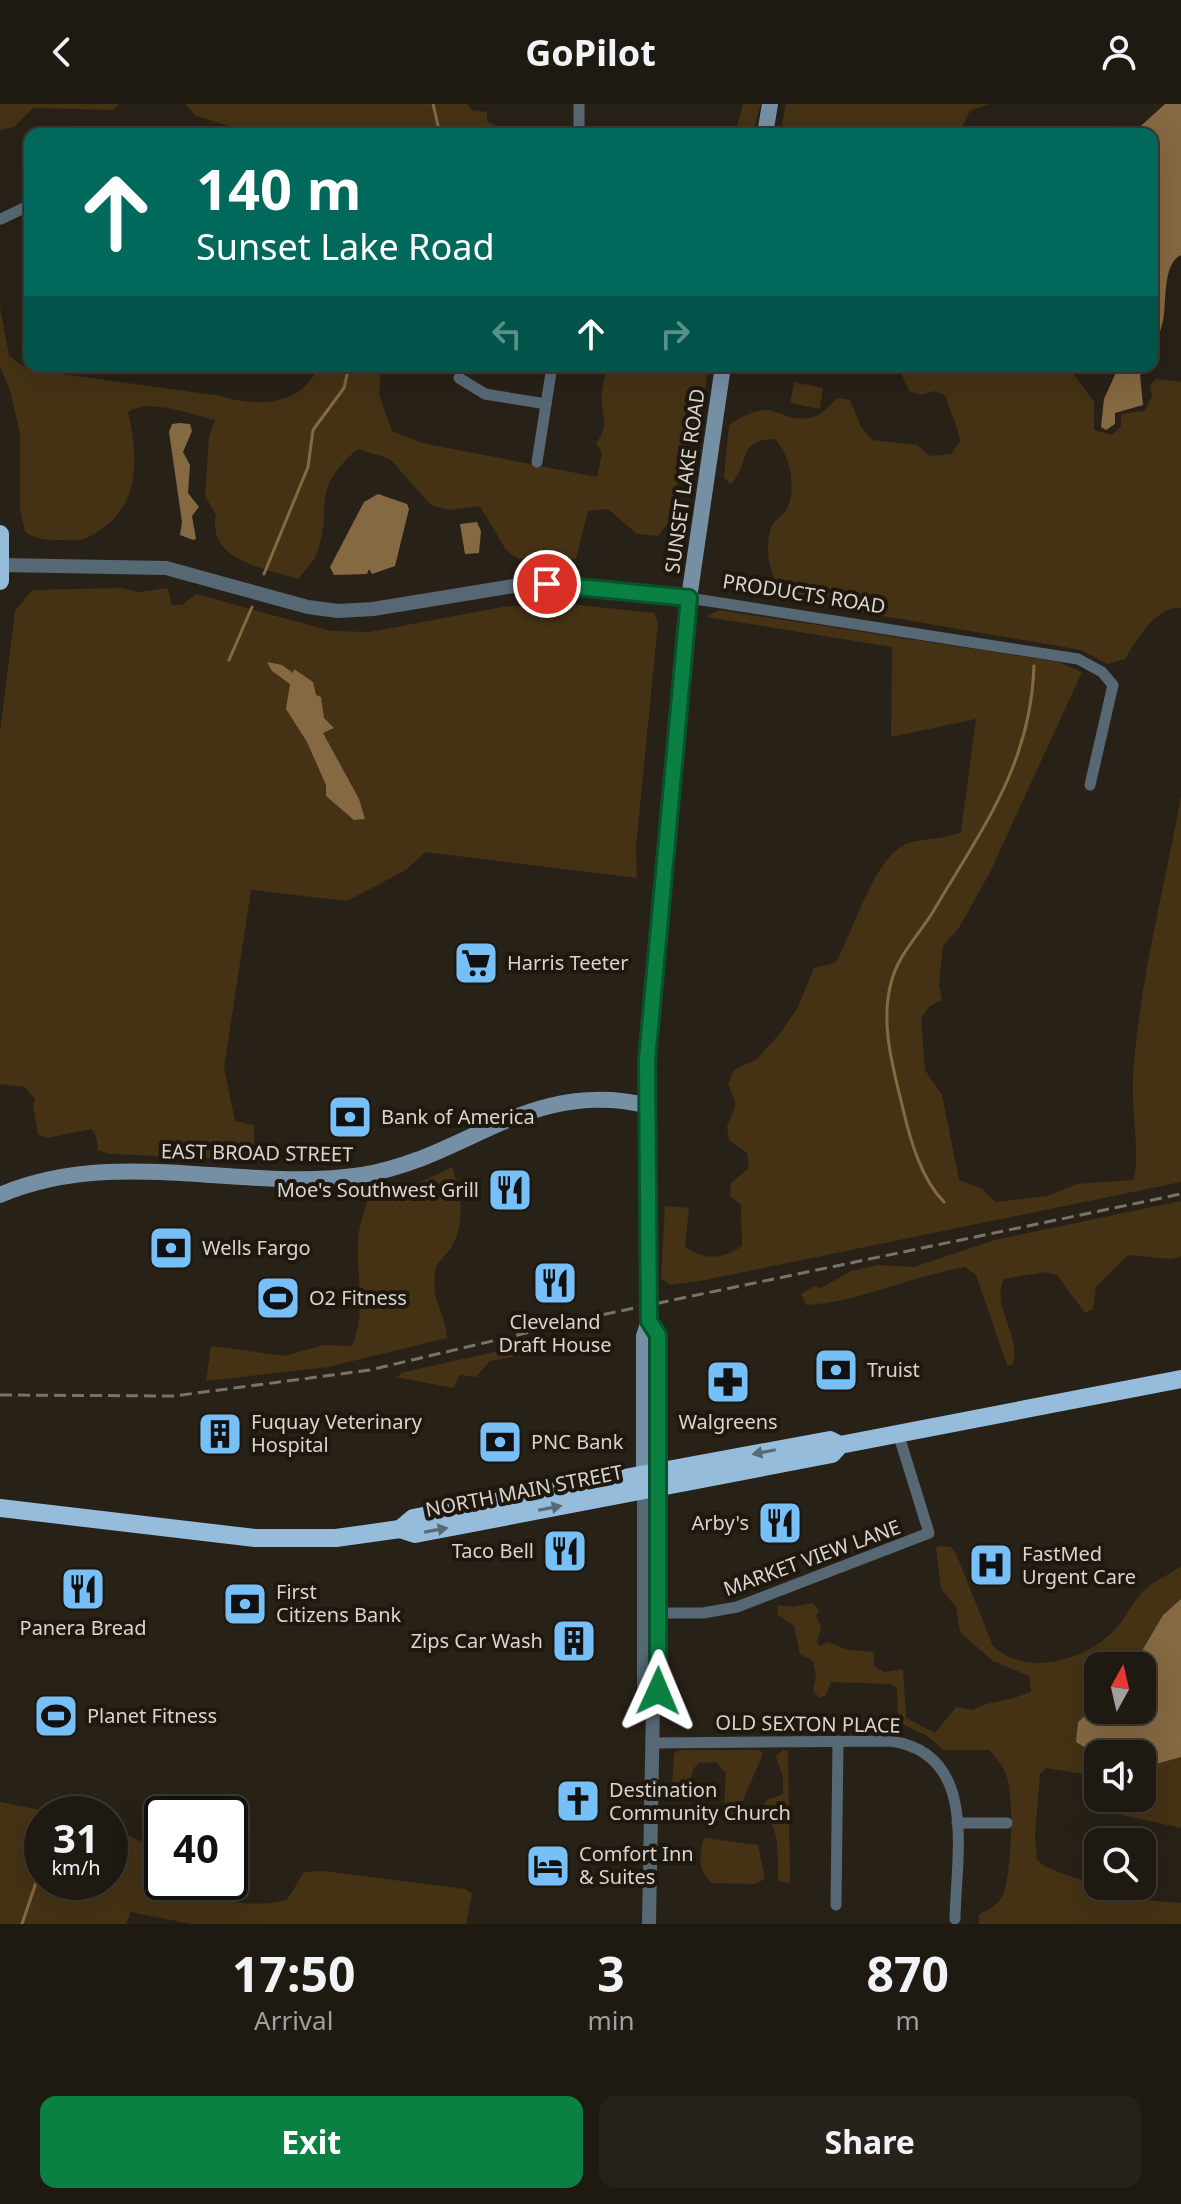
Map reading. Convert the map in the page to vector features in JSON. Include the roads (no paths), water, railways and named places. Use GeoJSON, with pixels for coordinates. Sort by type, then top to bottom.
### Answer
{"type":"FeatureCollection","features":[{"type":"Feature","properties":{"kind":"highway"},"geometry":{"type":"LineString","coordinates":[[0,534],[0,581]]}},
{"type":"Feature","properties":{"kind":"highway","name":"NORTH MAIN STREET"},"geometry":{"type":"LineString","coordinates":[[0,1508],[255,1538],[336,1538],[400,1529],[413,1518],[651,1481],[830,1440],[840,1445],[1181,1379]]}},
{"type":"Feature","properties":{"kind":"main road"},"geometry":{"type":"LineString","coordinates":[[766,128],[770,104]]}},
{"type":"Feature","properties":{"kind":"main road","name":"SUNSET LAKE ROAD"},"geometry":{"type":"LineString","coordinates":[[651,1481],[658,1335],[649,1321],[646,1105],[652,995],[689,598],[722,372]]}},
{"type":"Feature","properties":{"kind":"main road","name":"EAST BROAD STREET"},"geometry":{"type":"LineString","coordinates":[[0,1195],[66,1176],[117,1171],[311,1178],[359,1175],[414,1159],[532,1109],[595,1101],[646,1105]]}},
{"type":"Feature","properties":{"kind":"street"},"geometry":{"type":"LineString","coordinates":[[579,104],[579,128]]}},
{"type":"Feature","properties":{"kind":"street"},"geometry":{"type":"LineString","coordinates":[[1,219],[24,208]]}},
{"type":"Feature","properties":{"kind":"street"},"geometry":{"type":"LineString","coordinates":[[537,462],[551,372]]}},
{"type":"Feature","properties":{"kind":"street"},"geometry":{"type":"LineString","coordinates":[[459,378],[485,394],[546,404]]}},
{"type":"Feature","properties":{"kind":"street","name":"PRODUCTS ROAD"},"geometry":{"type":"LineString","coordinates":[[0,565],[166,568],[308,607],[338,611],[373,609],[526,584],[575,585],[689,598],[1078,659],[1102,672],[1113,685],[1090,785]]}},
{"type":"Feature","properties":{"kind":"street","name":"MARKET VIEW LANE"},"geometry":{"type":"LineString","coordinates":[[659,1613],[703,1613],[737,1607],[929,1533],[898,1433]]}},
{"type":"Feature","properties":{"kind":"street"},"geometry":{"type":"LineString","coordinates":[[649,1924],[653,1706],[658,1691],[659,1613],[651,1481]]}},
{"type":"Feature","properties":{"kind":"street"},"geometry":{"type":"LineString","coordinates":[[651,1481],[644,1690],[653,1706]]}},
{"type":"Feature","properties":{"kind":"street"},"geometry":{"type":"LineString","coordinates":[[836,1905],[838,1741]]}},
{"type":"Feature","properties":{"kind":"street","name":"OLD SEXTON PLACE"},"geometry":{"type":"LineString","coordinates":[[654,1743],[890,1741],[921,1749],[940,1766],[952,1786],[957,1823],[955,1919]]}},
{"type":"Feature","properties":{"kind":"street"},"geometry":{"type":"LineString","coordinates":[[957,1823],[1007,1823]]}},
{"type":"Feature","properties":{"kind":"waterway"},"geometry":{"type":"LineString","coordinates":[[433,104],[439,128]]}},
{"type":"Feature","properties":{"kind":"waterway"},"geometry":{"type":"LineString","coordinates":[[264,574],[308,467],[313,430],[344,388],[348,372]]}},
{"type":"Feature","properties":{"kind":"waterway"},"geometry":{"type":"LineString","coordinates":[[229,660],[252,607]]}},
{"type":"Feature","properties":{"kind":"waterway"},"geometry":{"type":"LineString","coordinates":[[944,1202],[929,1182],[909,1133],[889,1046],[888,999],[899,963],[986,823],[1014,765],[1031,701],[1034,666]]}},
{"type":"Feature","properties":{"kind":"waterway"},"geometry":{"type":"LineString","coordinates":[[22,1924],[30,1900]]}},
{"type":"Feature","properties":{"kind":"railway"},"geometry":{"type":"LineString","coordinates":[[0,1395],[174,1396],[370,1370],[606,1314],[1181,1194]]}},
{"type":"Feature","properties":{"kind":"place","name":"Harris Teeter"},"geometry":{"type":"Point","coordinates":[476,963]}},
{"type":"Feature","properties":{"kind":"place","name":"Bank of America"},"geometry":{"type":"Point","coordinates":[350,1117]}},
{"type":"Feature","properties":{"kind":"place","name":"Moe's Southwest Grill"},"geometry":{"type":"Point","coordinates":[510,1190]}},
{"type":"Feature","properties":{"kind":"place","name":"Wells Fargo"},"geometry":{"type":"Point","coordinates":[171,1248]}},
{"type":"Feature","properties":{"kind":"place","name":"Cleveland Draft House"},"geometry":{"type":"Point","coordinates":[555,1283]}},
{"type":"Feature","properties":{"kind":"place","name":"O2 Fitness"},"geometry":{"type":"Point","coordinates":[278,1298]}},
{"type":"Feature","properties":{"kind":"place","name":"Truist"},"geometry":{"type":"Point","coordinates":[836,1370]}},
{"type":"Feature","properties":{"kind":"place","name":"Walgreens"},"geometry":{"type":"Point","coordinates":[728,1382]}},
{"type":"Feature","properties":{"kind":"place","name":"Fuquay Veterinary Hospital"},"geometry":{"type":"Point","coordinates":[220,1434]}},
{"type":"Feature","properties":{"kind":"place","name":"PNC Bank"},"geometry":{"type":"Point","coordinates":[500,1442]}},
{"type":"Feature","properties":{"kind":"place","name":"Arby's"},"geometry":{"type":"Point","coordinates":[780,1523]}},
{"type":"Feature","properties":{"kind":"place","name":"Taco Bell"},"geometry":{"type":"Point","coordinates":[565,1551]}},
{"type":"Feature","properties":{"kind":"place","name":"FastMed Urgent Care"},"geometry":{"type":"Point","coordinates":[991,1565]}},
{"type":"Feature","properties":{"kind":"place","name":"Panera Bread"},"geometry":{"type":"Point","coordinates":[83,1589]}},
{"type":"Feature","properties":{"kind":"place","name":"First Citizens Bank"},"geometry":{"type":"Point","coordinates":[245,1604]}},
{"type":"Feature","properties":{"kind":"place","name":"Zips Car Wash"},"geometry":{"type":"Point","coordinates":[574,1641]}},
{"type":"Feature","properties":{"kind":"place","name":"Planet Fitness"},"geometry":{"type":"Point","coordinates":[56,1716]}},
{"type":"Feature","properties":{"kind":"place","name":"Destination Community Church"},"geometry":{"type":"Point","coordinates":[578,1801]}},
{"type":"Feature","properties":{"kind":"place","name":"Comfort Inn & Suites"},"geometry":{"type":"Point","coordinates":[548,1866]}}]}
